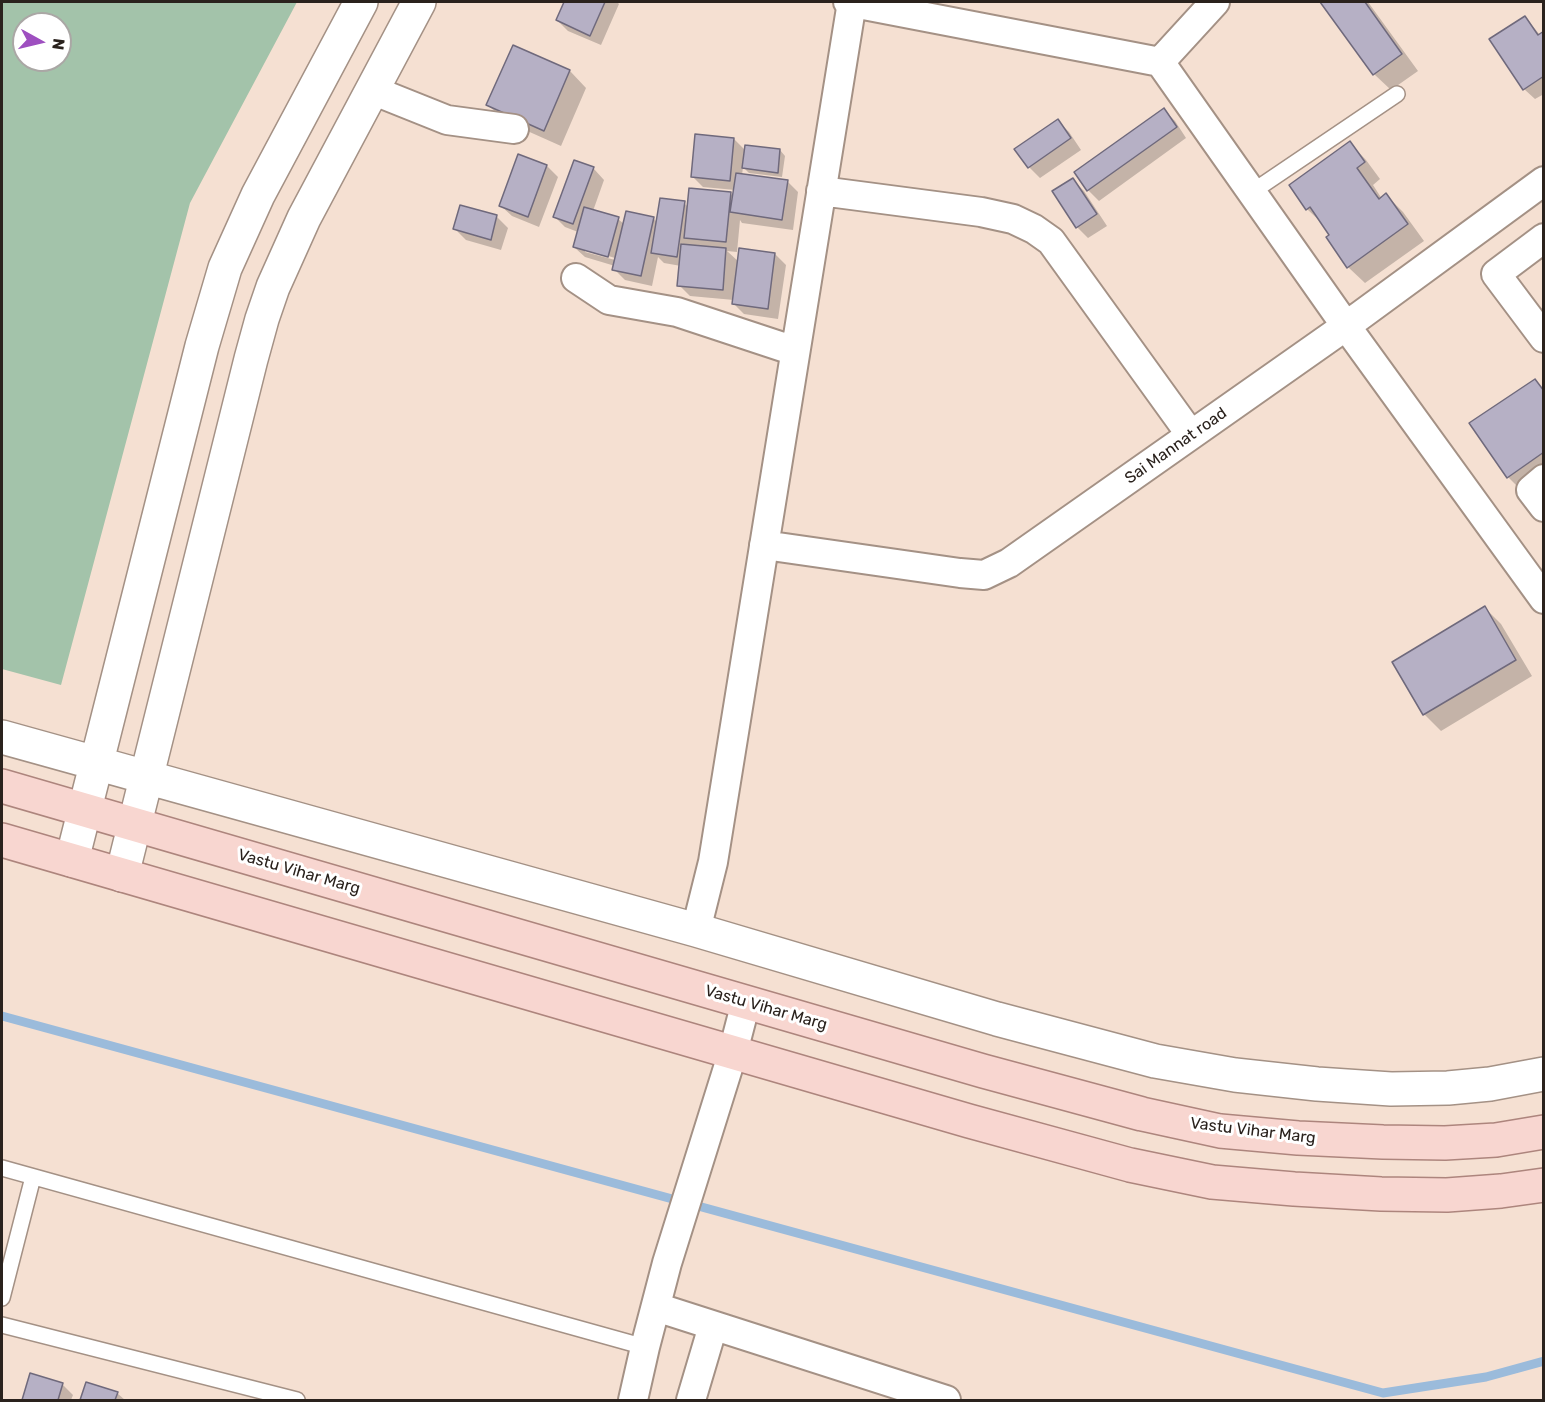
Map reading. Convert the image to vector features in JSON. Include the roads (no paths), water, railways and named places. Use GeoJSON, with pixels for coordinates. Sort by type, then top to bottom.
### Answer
{"type":"FeatureCollection","features":[{"type":"Feature","properties":{"kind":"main road","name":"Vastu Vihar Marg"},"geometry":{"type":"LineString","coordinates":[[2,786],[1006,1078],[1142,1114],[1220,1131],[1383,1142],[1435,1143],[1496,1140],[1544,1132]]}},
{"type":"Feature","properties":{"kind":"main road"},"geometry":{"type":"LineString","coordinates":[[2,840],[992,1128],[1130,1164],[1212,1182],[1294,1190],[1446,1195],[1544,1185]]}},
{"type":"Feature","properties":{"kind":"street"},"geometry":{"type":"LineString","coordinates":[[72,860],[202,346],[225,268],[258,195],[361,2]]}},
{"type":"Feature","properties":{"kind":"street"},"geometry":{"type":"LineString","coordinates":[[122,875],[262,319],[273,287],[304,218],[419,2]]}},
{"type":"Feature","properties":{"kind":"street"},"geometry":{"type":"LineString","coordinates":[[696,930],[713,862],[851,2],[1160,62],[1346,326],[1544,599]]}},
{"type":"Feature","properties":{"kind":"street"},"geometry":{"type":"LineString","coordinates":[[1160,62],[1215,2]]}},
{"type":"Feature","properties":{"kind":"street"},"geometry":{"type":"LineString","coordinates":[[372,90],[447,120],[514,129]]}},
{"type":"Feature","properties":{"kind":"street","name":"Sai Mannat road"},"geometry":{"type":"LineString","coordinates":[[764,545],[960,573],[984,574],[1009,563],[1346,326],[1544,181]]}},
{"type":"Feature","properties":{"kind":"street"},"geometry":{"type":"LineString","coordinates":[[821,191],[981,212],[1013,219],[1034,229],[1051,241],[1191,435]]}},
{"type":"Feature","properties":{"kind":"street"},"geometry":{"type":"LineString","coordinates":[[1544,238],[1496,274],[1544,338]]}},
{"type":"Feature","properties":{"kind":"street"},"geometry":{"type":"LineString","coordinates":[[576,278],[609,300],[677,312],[795,351]]}},
{"type":"Feature","properties":{"kind":"street"},"geometry":{"type":"LineString","coordinates":[[1544,480],[1531,490],[1544,507]]}},
{"type":"Feature","properties":{"kind":"street"},"geometry":{"type":"LineString","coordinates":[[2,737],[696,930],[997,1019],[1155,1061],[1224,1073],[1317,1084],[1391,1089],[1490,1084],[1544,1074]]}},
{"type":"Feature","properties":{"kind":"street"},"geometry":{"type":"LineString","coordinates":[[633,1401],[667,1263],[733,1052],[746,1002]]}},
{"type":"Feature","properties":{"kind":"street"},"geometry":{"type":"LineString","coordinates":[[656,1307],[946,1401]]}},
{"type":"Feature","properties":{"kind":"street"},"geometry":{"type":"LineString","coordinates":[[691,1401],[713,1326]]}},
{"type":"Feature","properties":{"kind":"lane"},"geometry":{"type":"LineString","coordinates":[[1252,192],[1397,94]]}},
{"type":"Feature","properties":{"kind":"lane"},"geometry":{"type":"LineString","coordinates":[[2,1168],[645,1347]]}},
{"type":"Feature","properties":{"kind":"lane"},"geometry":{"type":"LineString","coordinates":[[2,1298],[33,1177]]}},
{"type":"Feature","properties":{"kind":"lane"},"geometry":{"type":"LineString","coordinates":[[2,1325],[297,1401]]}},
{"type":"Feature","properties":{"kind":"waterway"},"geometry":{"type":"LineString","coordinates":[[2,1016],[1383,1393],[1486,1377],[1544,1361]]}}]}
